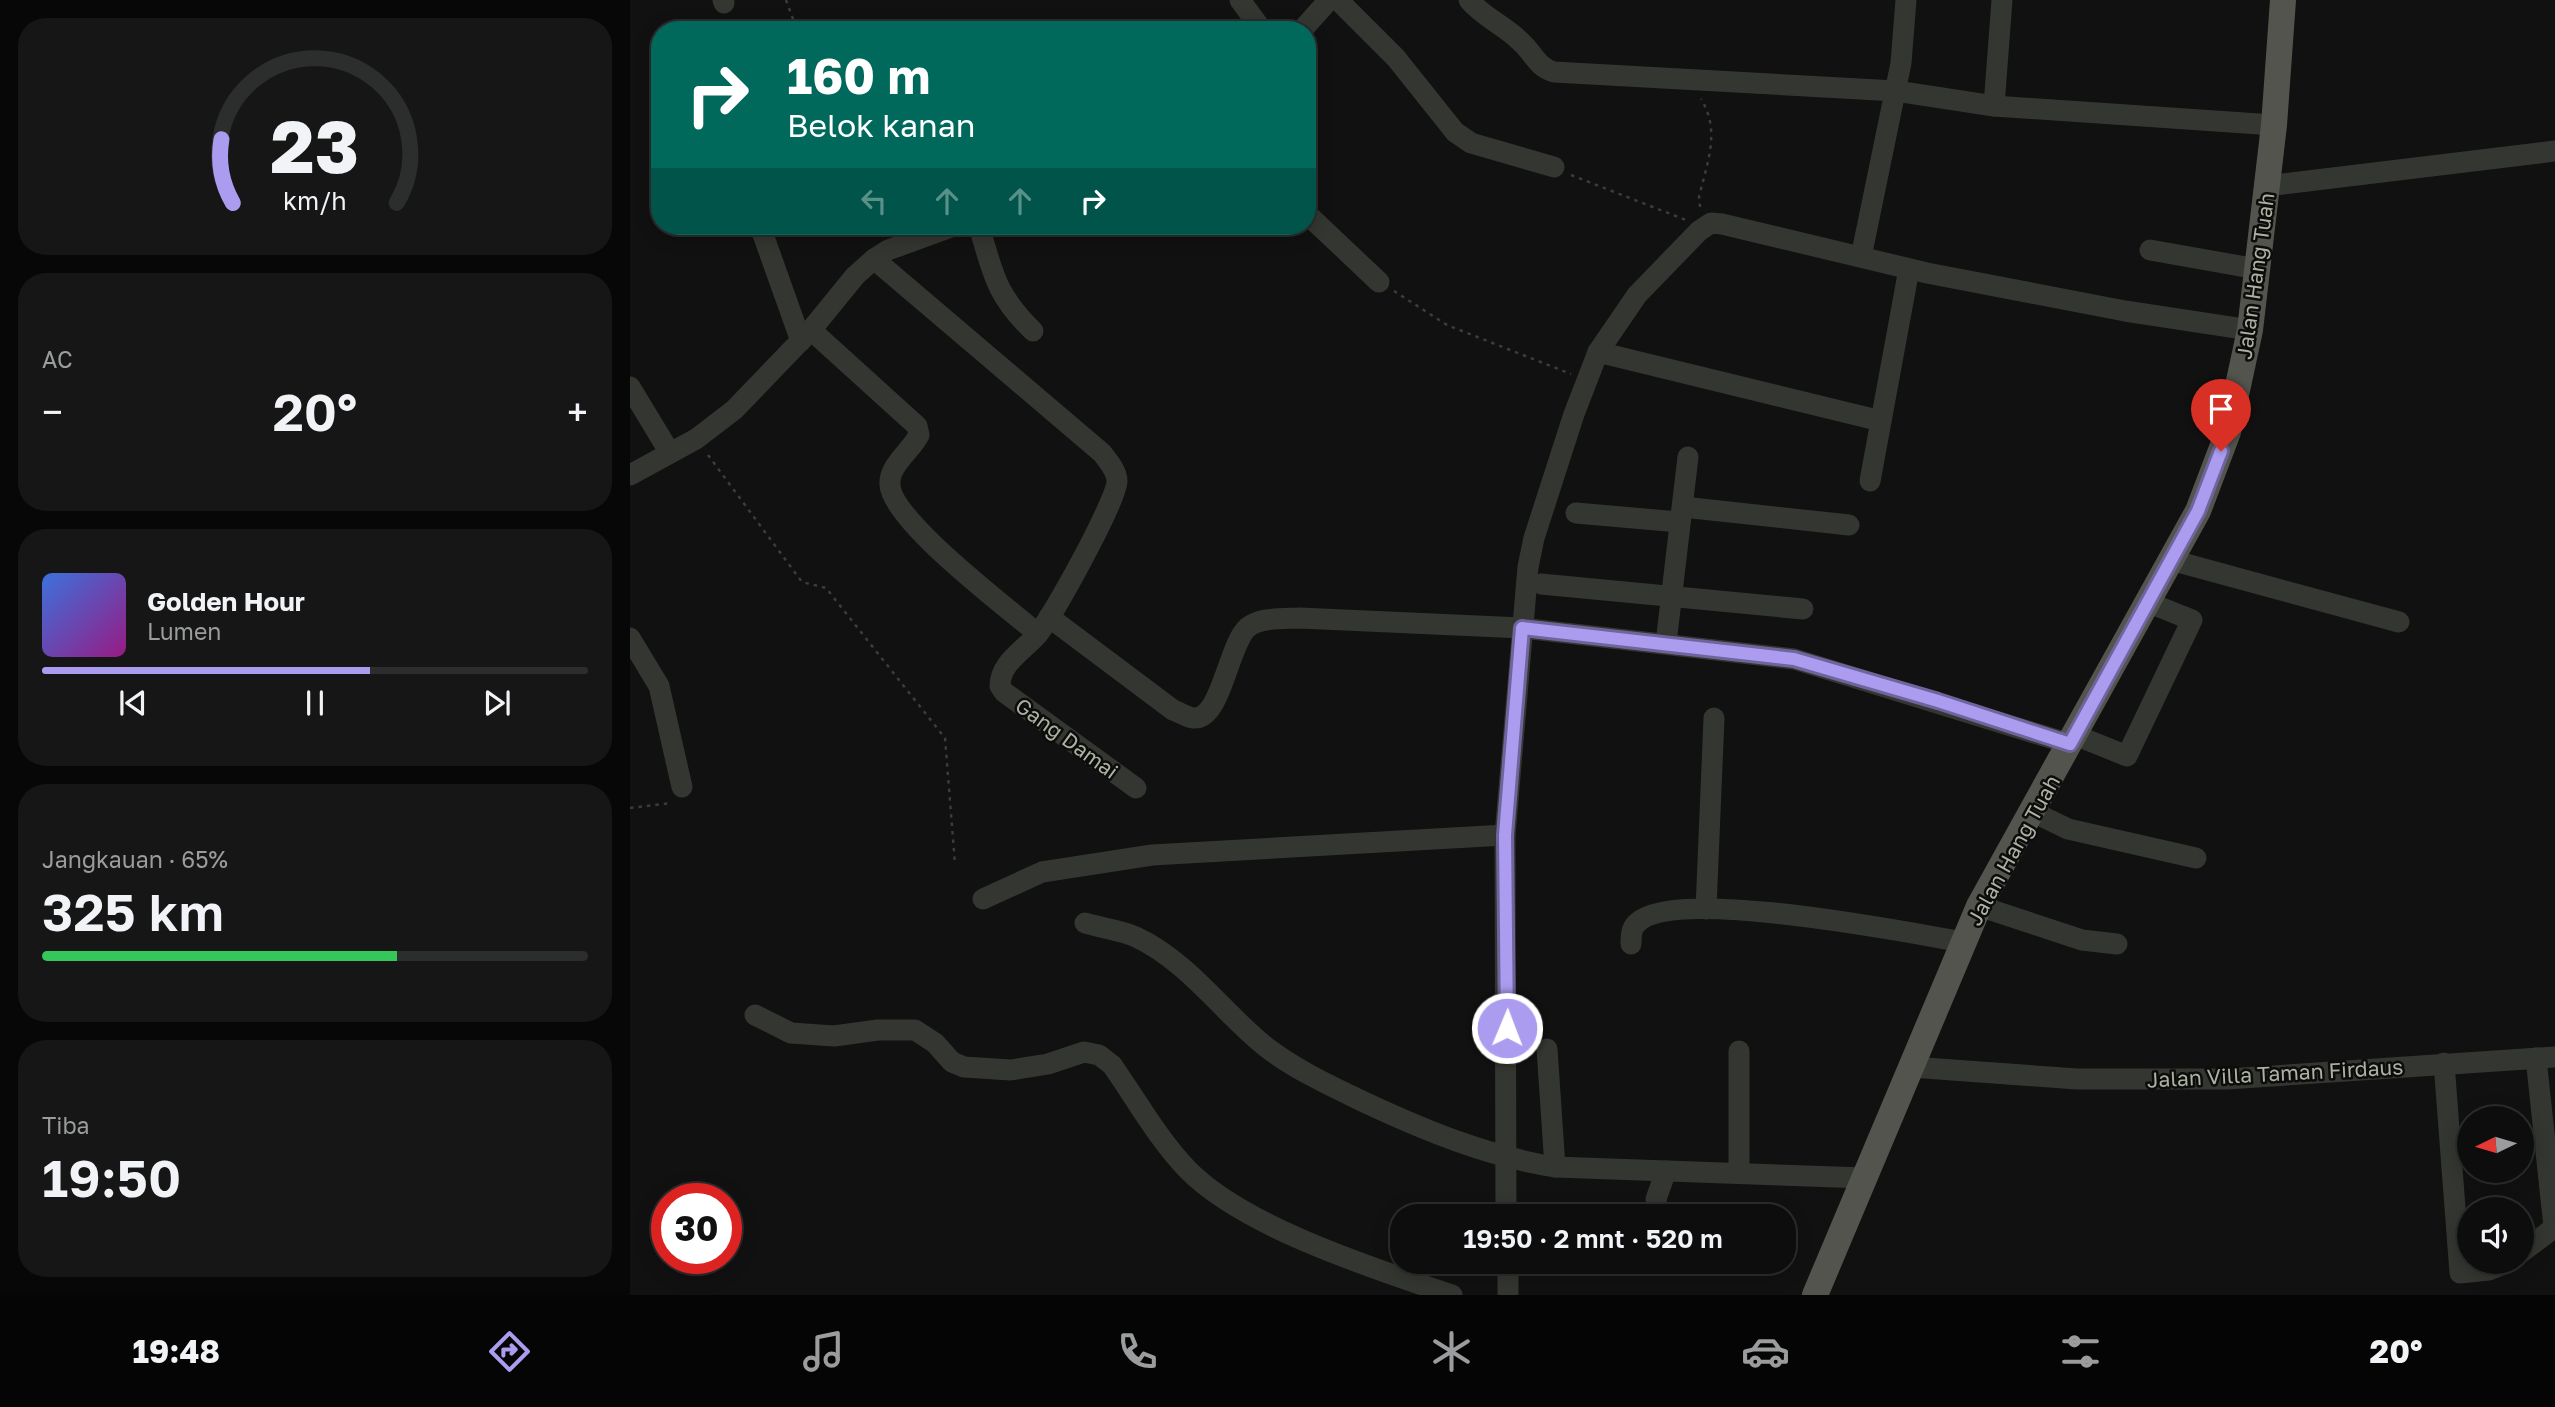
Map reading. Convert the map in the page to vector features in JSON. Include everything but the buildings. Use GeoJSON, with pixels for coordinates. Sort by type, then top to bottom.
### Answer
{"type":"FeatureCollection","features":[{"type":"Feature","properties":{"kind":"main road","name":"Jalan Hang Tuah"},"geometry":{"type":"LineString","coordinates":[[1815,1295],[1979,906],[2198,511],[2228,432],[2250,330],[2274,125],[2283,0]]}},
{"type":"Feature","properties":{"kind":"street"},"geometry":{"type":"LineString","coordinates":[[1240,0],[1255,21]]}},
{"type":"Feature","properties":{"kind":"street"},"geometry":{"type":"LineString","coordinates":[[1310,21],[1329,0]]}},
{"type":"Feature","properties":{"kind":"street"},"geometry":{"type":"LineString","coordinates":[[1338,0],[1396,58],[1455,132],[1471,143],[1554,167]]}},
{"type":"Feature","properties":{"kind":"street"},"geometry":{"type":"LineString","coordinates":[[1469,0],[1486,17],[1521,42],[1545,69],[1895,91],[1994,106],[2274,125]]}},
{"type":"Feature","properties":{"kind":"street"},"geometry":{"type":"LineString","coordinates":[[1861,257],[1905,39],[1906,0]]}},
{"type":"Feature","properties":{"kind":"street"},"geometry":{"type":"LineString","coordinates":[[1994,106],[2002,0]]}},
{"type":"Feature","properties":{"kind":"street"},"geometry":{"type":"LineString","coordinates":[[2267,186],[2555,151]]}},
{"type":"Feature","properties":{"kind":"street"},"geometry":{"type":"LineString","coordinates":[[1316,222],[1379,282]]}},
{"type":"Feature","properties":{"kind":"street"},"geometry":{"type":"LineString","coordinates":[[1506,1204],[1508,1002],[1505,835],[1522,628],[1534,538],[1598,352],[1637,295],[1705,227],[2125,311],[2250,330]]}},
{"type":"Feature","properties":{"kind":"street"},"geometry":{"type":"LineString","coordinates":[[764,235],[806,335],[917,426],[919,435],[891,473],[890,485],[892,496],[915,528],[1044,625],[1173,710],[1194,718],[1206,715],[1214,704],[1235,643],[1248,627],[1263,621],[1300,618],[1522,628],[1794,659],[2127,756],[2192,620],[2147,603]]}},
{"type":"Feature","properties":{"kind":"street"},"geometry":{"type":"LineString","coordinates":[[630,475],[696,439],[734,410],[806,335],[855,275],[874,259],[888,250],[929,235]]}},
{"type":"Feature","properties":{"kind":"street"},"geometry":{"type":"LineString","coordinates":[[982,235],[997,287],[1013,312],[1033,331]]}},
{"type":"Feature","properties":{"kind":"street"},"geometry":{"type":"LineString","coordinates":[[2150,250],[2257,269]]}},
{"type":"Feature","properties":{"kind":"street"},"geometry":{"type":"LineString","coordinates":[[874,259],[1102,453],[1114,470],[1117,481],[1110,505],[1044,625]]}},
{"type":"Feature","properties":{"kind":"street"},"geometry":{"type":"LineString","coordinates":[[1870,481],[1909,269]]}},
{"type":"Feature","properties":{"kind":"street"},"geometry":{"type":"LineString","coordinates":[[1598,352],[1881,421]]}},
{"type":"Feature","properties":{"kind":"street"},"geometry":{"type":"LineString","coordinates":[[630,387],[670,453]]}},
{"type":"Feature","properties":{"kind":"street"},"geometry":{"type":"LineString","coordinates":[[1666,643],[1688,457]]}},
{"type":"Feature","properties":{"kind":"street"},"geometry":{"type":"LineString","coordinates":[[1576,513],[1681,515],[1849,525]]}},
{"type":"Feature","properties":{"kind":"street"},"geometry":{"type":"LineString","coordinates":[[2171,560],[2399,622]]}},
{"type":"Feature","properties":{"kind":"street"},"geometry":{"type":"LineString","coordinates":[[1541,584],[1803,609]]}},
{"type":"Feature","properties":{"kind":"street","name":"Gang Damai"},"geometry":{"type":"LineString","coordinates":[[1044,625],[1004,668],[1000,686],[1004,692],[1136,788]]}},
{"type":"Feature","properties":{"kind":"street"},"geometry":{"type":"LineString","coordinates":[[630,638],[659,686],[682,787]]}},
{"type":"Feature","properties":{"kind":"street"},"geometry":{"type":"LineString","coordinates":[[1706,909],[1714,718]]}},
{"type":"Feature","properties":{"kind":"street"},"geometry":{"type":"LineString","coordinates":[[2033,811],[2067,829],[2196,858]]}},
{"type":"Feature","properties":{"kind":"street"},"geometry":{"type":"LineString","coordinates":[[983,898],[1042,872],[1152,855],[1505,835]]}},
{"type":"Feature","properties":{"kind":"street"},"geometry":{"type":"LineString","coordinates":[[1979,906],[2082,940],[2117,944]]}},
{"type":"Feature","properties":{"kind":"street"},"geometry":{"type":"LineString","coordinates":[[1631,944],[1634,926],[1639,921],[1666,912],[1706,909],[1822,918],[1964,943]]}},
{"type":"Feature","properties":{"kind":"street"},"geometry":{"type":"LineString","coordinates":[[1085,923],[1135,937],[1166,957],[1192,975],[1267,1047],[1320,1081],[1417,1127],[1505,1159],[1555,1167],[1865,1178]]}},
{"type":"Feature","properties":{"kind":"street"},"geometry":{"type":"LineString","coordinates":[[755,1015],[791,1033],[834,1036],[878,1030],[915,1030],[935,1043],[952,1062],[964,1067],[1012,1070],[1048,1064],[1084,1052],[1099,1055],[1112,1065],[1179,1160],[1217,1194],[1316,1245],[1451,1295]]}},
{"type":"Feature","properties":{"kind":"street"},"geometry":{"type":"LineString","coordinates":[[1547,1049],[1555,1167]]}},
{"type":"Feature","properties":{"kind":"street"},"geometry":{"type":"LineString","coordinates":[[1739,1051],[1739,1173]]}},
{"type":"Feature","properties":{"kind":"street"},"geometry":{"type":"LineString","coordinates":[[2534,1243],[2555,1227],[2546,1057]]}},
{"type":"Feature","properties":{"kind":"street","name":"Jalan Villa Taman Firdaus"},"geometry":{"type":"LineString","coordinates":[[1911,1067],[2077,1079],[2227,1079],[2546,1057]]}},
{"type":"Feature","properties":{"kind":"street"},"geometry":{"type":"LineString","coordinates":[[2444,1063],[2457,1234]]}},
{"type":"Feature","properties":{"kind":"street"},"geometry":{"type":"LineString","coordinates":[[1657,1204],[1666,1171]]}},
{"type":"Feature","properties":{"kind":"street"},"geometry":{"type":"LineString","coordinates":[[1507,1274],[1508,1295]]}},
{"type":"Feature","properties":{"kind":"path"},"geometry":{"type":"LineString","coordinates":[[786,0],[794,21]]}},
{"type":"Feature","properties":{"kind":"path"},"geometry":{"type":"LineString","coordinates":[[1554,167],[1597,187],[1705,227],[1699,197],[1711,150],[1712,124],[1701,97],[1682,79]]}},
{"type":"Feature","properties":{"kind":"path"},"geometry":{"type":"LineString","coordinates":[[1379,282],[1447,325],[1587,380]]}},
{"type":"Feature","properties":{"kind":"path"},"geometry":{"type":"LineString","coordinates":[[696,439],[802,582],[826,588],[945,738],[956,864]]}},
{"type":"Feature","properties":{"kind":"path"},"geometry":{"type":"LineString","coordinates":[[630,808],[674,802],[682,787]]}},
{"type":"Feature","properties":{"kind":"route"},"geometry":{"type":"LineString","coordinates":[[1507,1028],[1505,835],[1522,628],[1794,659],[1938,701],[2070,744],[2198,511],[2221,451]]}}]}
